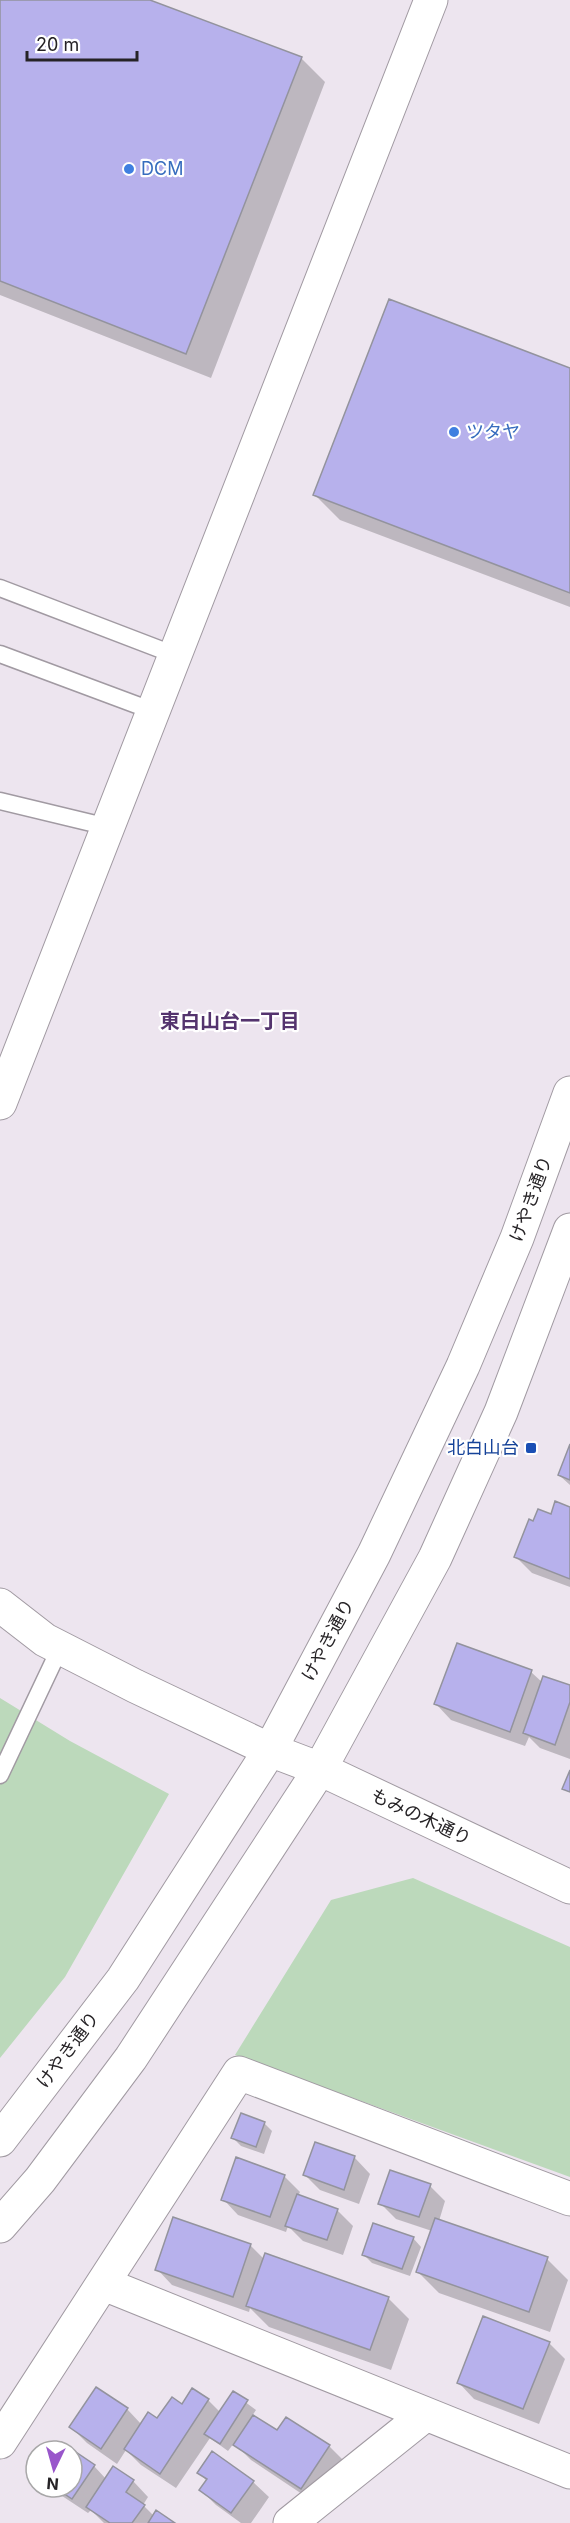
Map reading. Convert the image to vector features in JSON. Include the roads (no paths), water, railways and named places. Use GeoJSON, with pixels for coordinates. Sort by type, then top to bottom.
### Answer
{"type":"FeatureCollection","features":[{"type":"Feature","properties":{"kind":"street"},"geometry":{"type":"LineString","coordinates":[[0,1102],[431,0]]}},
{"type":"Feature","properties":{"kind":"street","name":"けやき通り"},"geometry":{"type":"LineString","coordinates":[[0,2140],[123,1979],[270,1750],[374,1554],[463,1366],[517,1238],[570,1093]]}},
{"type":"Feature","properties":{"kind":"street"},"geometry":{"type":"LineString","coordinates":[[0,2226],[40,2180],[131,2058],[320,1769],[435,1558],[501,1412],[570,1230]]}},
{"type":"Feature","properties":{"kind":"street","name":"もみの木通り"},"geometry":{"type":"LineString","coordinates":[[0,1605],[45,1640],[60,1648],[270,1750],[320,1769],[570,1887]]}},
{"type":"Feature","properties":{"kind":"street"},"geometry":{"type":"LineString","coordinates":[[0,2442],[239,2073],[570,2199]]}},
{"type":"Feature","properties":{"kind":"street"},"geometry":{"type":"LineString","coordinates":[[104,2284],[570,2472]]}},
{"type":"Feature","properties":{"kind":"street"},"geometry":{"type":"LineString","coordinates":[[290,2523],[426,2414]]}},
{"type":"Feature","properties":{"kind":"lane"},"geometry":{"type":"LineString","coordinates":[[0,588],[175,655]]}},
{"type":"Feature","properties":{"kind":"lane"},"geometry":{"type":"LineString","coordinates":[[0,654],[153,711]]}},
{"type":"Feature","properties":{"kind":"lane"},"geometry":{"type":"LineString","coordinates":[[0,801],[108,828]]}},
{"type":"Feature","properties":{"kind":"lane"},"geometry":{"type":"LineString","coordinates":[[0,1775],[60,1648]]}},
{"type":"Feature","properties":{"kind":"place","name":"DCM"},"geometry":{"type":"Point","coordinates":[129,169]}},
{"type":"Feature","properties":{"kind":"place","name":"ツタヤ"},"geometry":{"type":"Point","coordinates":[454,432]}},
{"type":"Feature","properties":{"kind":"place","name":"北白山台"},"geometry":{"type":"Point","coordinates":[531,1448]}},
{"type":"Feature","properties":{"kind":"district","name":"東白山台一丁目"},"geometry":{"type":"Point","coordinates":[230,1021]}}]}
